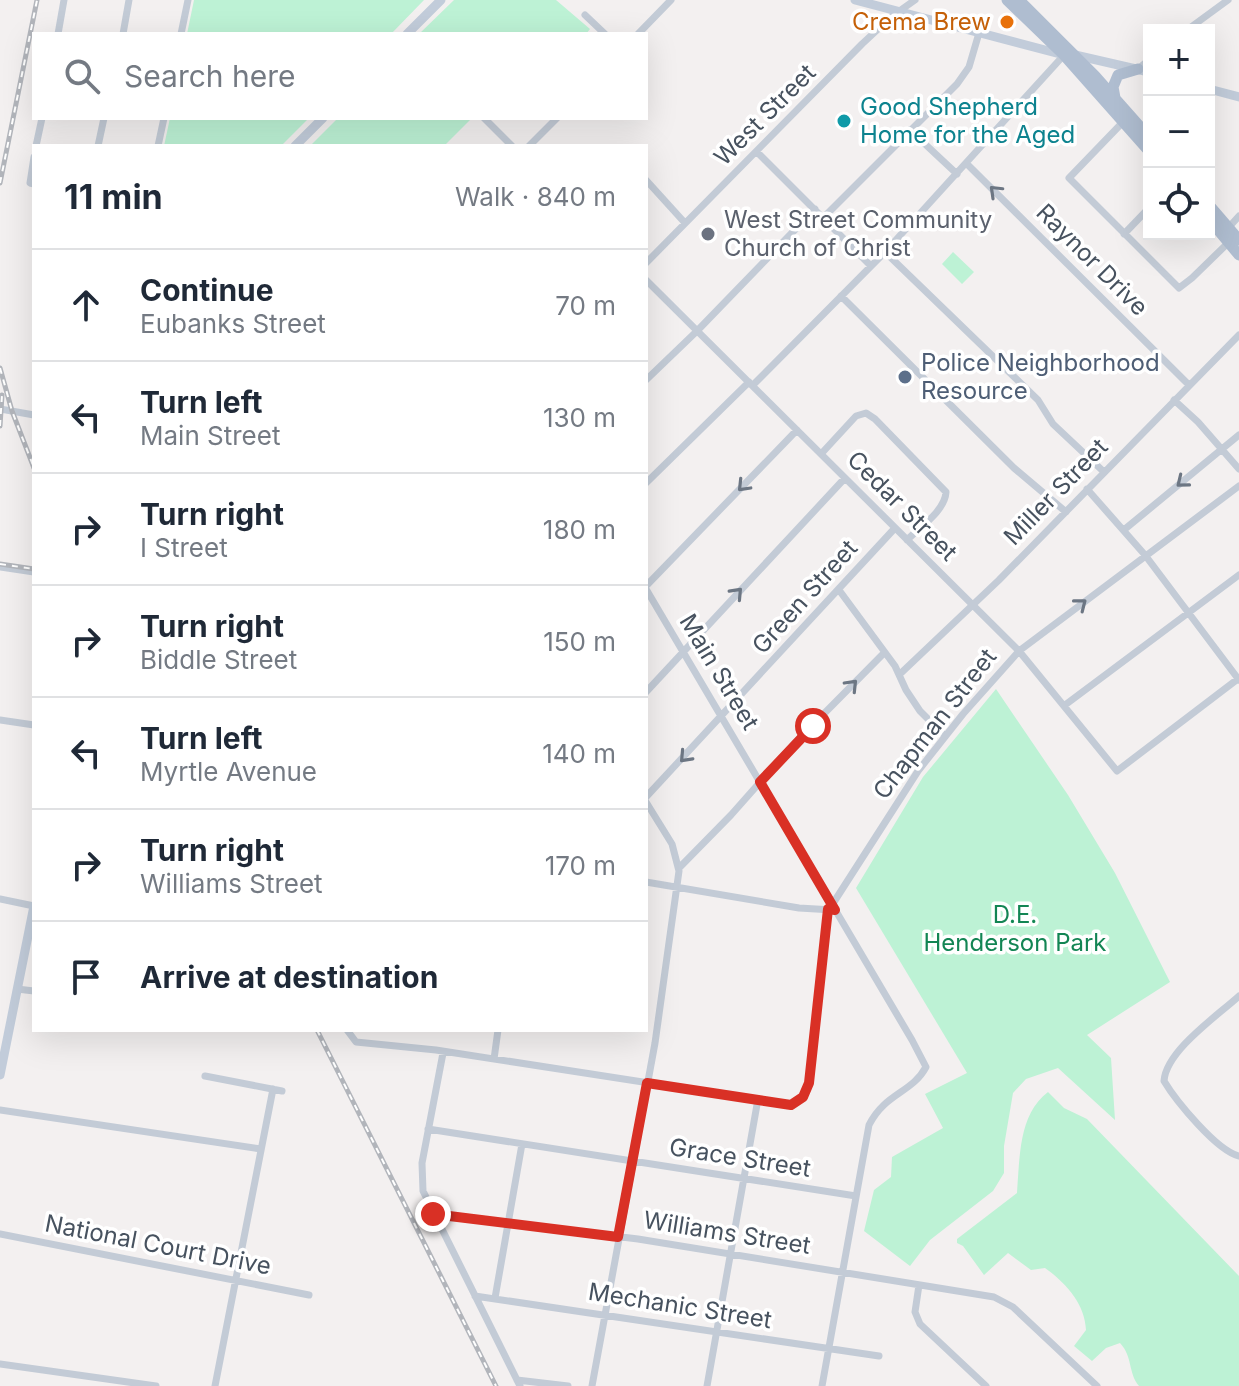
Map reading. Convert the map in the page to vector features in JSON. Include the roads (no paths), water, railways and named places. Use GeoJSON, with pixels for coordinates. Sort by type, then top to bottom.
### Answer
{"type":"FeatureCollection","features":[{"type":"Feature","properties":{"kind":"main road"},"geometry":{"type":"LineString","coordinates":[[1007,0],[1115,99],[1143,130]]}},
{"type":"Feature","properties":{"kind":"main road"},"geometry":{"type":"LineString","coordinates":[[1019,0],[1143,144]]}},
{"type":"Feature","properties":{"kind":"main road"},"geometry":{"type":"LineString","coordinates":[[1115,99],[1113,87],[1118,75],[1143,71]]}},
{"type":"Feature","properties":{"kind":"main road"},"geometry":{"type":"LineString","coordinates":[[1215,212],[1229,227],[1239,255]]}},
{"type":"Feature","properties":{"kind":"main road"},"geometry":{"type":"LineString","coordinates":[[1215,224],[1234,241]]}},
{"type":"Feature","properties":{"kind":"street"},"geometry":{"type":"LineString","coordinates":[[58,32],[64,0]]}},
{"type":"Feature","properties":{"kind":"street"},"geometry":{"type":"LineString","coordinates":[[123,32],[129,0]]}},
{"type":"Feature","properties":{"kind":"street"},"geometry":{"type":"LineString","coordinates":[[181,32],[188,0]]}},
{"type":"Feature","properties":{"kind":"street"},"geometry":{"type":"LineString","coordinates":[[409,32],[441,0]]}},
{"type":"Feature","properties":{"kind":"street"},"geometry":{"type":"LineString","coordinates":[[640,32],[671,0]]}},
{"type":"Feature","properties":{"kind":"street"},"geometry":{"type":"LineString","coordinates":[[855,0],[979,33],[1143,71]]}},
{"type":"Feature","properties":{"kind":"street","name":"West Street"},"geometry":{"type":"LineString","coordinates":[[648,261],[862,44],[915,0]]}},
{"type":"Feature","properties":{"kind":"street"},"geometry":{"type":"LineString","coordinates":[[1195,24],[1228,0]]}},
{"type":"Feature","properties":{"kind":"street"},"geometry":{"type":"LineString","coordinates":[[585,15],[603,32]]}},
{"type":"Feature","properties":{"kind":"street"},"geometry":{"type":"LineString","coordinates":[[824,217],[961,78],[969,67],[979,33]]}},
{"type":"Feature","properties":{"kind":"street"},"geometry":{"type":"LineString","coordinates":[[648,481],[885,252],[1069,55]]}},
{"type":"Feature","properties":{"kind":"street"},"geometry":{"type":"LineString","coordinates":[[1215,91],[1239,97]]}},
{"type":"Feature","properties":{"kind":"street"},"geometry":{"type":"LineString","coordinates":[[36,144],[42,120]]}},
{"type":"Feature","properties":{"kind":"street"},"geometry":{"type":"LineString","coordinates":[[98,144],[104,120]]}},
{"type":"Feature","properties":{"kind":"street"},"geometry":{"type":"LineString","coordinates":[[158,144],[164,120]]}},
{"type":"Feature","properties":{"kind":"street"},"geometry":{"type":"LineString","coordinates":[[297,144],[321,120]]}},
{"type":"Feature","properties":{"kind":"street"},"geometry":{"type":"LineString","coordinates":[[486,120],[510,144]]}},
{"type":"Feature","properties":{"kind":"street"},"geometry":{"type":"LineString","coordinates":[[531,144],[555,120]]}},
{"type":"Feature","properties":{"kind":"street"},"geometry":{"type":"LineString","coordinates":[[1123,122],[1069,178],[1179,288],[1234,241]]}},
{"type":"Feature","properties":{"kind":"street"},"geometry":{"type":"LineString","coordinates":[[910,130],[957,174]]}},
{"type":"Feature","properties":{"kind":"street"},"geometry":{"type":"LineString","coordinates":[[757,152],[871,266]]}},
{"type":"Feature","properties":{"kind":"street","name":"Raynor Drive"},"geometry":{"type":"LineString","coordinates":[[967,164],[1189,385]]}},
{"type":"Feature","properties":{"kind":"street"},"geometry":{"type":"LineString","coordinates":[[648,182],[685,223]]}},
{"type":"Feature","properties":{"kind":"street"},"geometry":{"type":"LineString","coordinates":[[648,378],[815,209]]}},
{"type":"Feature","properties":{"kind":"street"},"geometry":{"type":"LineString","coordinates":[[1124,234],[1143,214]]}},
{"type":"Feature","properties":{"kind":"street"},"geometry":{"type":"LineString","coordinates":[[1229,227],[1239,216]]}},
{"type":"Feature","properties":{"kind":"street"},"geometry":{"type":"LineString","coordinates":[[885,252],[1038,400],[1053,424],[1104,472]]}},
{"type":"Feature","properties":{"kind":"street","name":"Cedar Street"},"geometry":{"type":"LineString","coordinates":[[648,282],[1019,651],[1117,771],[1239,679]]}},
{"type":"Feature","properties":{"kind":"street"},"geometry":{"type":"LineString","coordinates":[[841,296],[1014,468],[1066,512]]}},
{"type":"Feature","properties":{"kind":"street","name":"Miller Street"},"geometry":{"type":"LineString","coordinates":[[900,674],[974,605],[1239,335]]}},
{"type":"Feature","properties":{"kind":"street"},"geometry":{"type":"LineString","coordinates":[[1174,400],[1239,469]]}},
{"type":"Feature","properties":{"kind":"street"},"geometry":{"type":"LineString","coordinates":[[0,409],[32,415]]}},
{"type":"Feature","properties":{"kind":"street"},"geometry":{"type":"LineString","coordinates":[[821,454],[856,416],[866,413],[875,419],[946,492],[940,508],[907,540]]}},
{"type":"Feature","properties":{"kind":"street"},"geometry":{"type":"LineString","coordinates":[[648,585],[797,430]]}},
{"type":"Feature","properties":{"kind":"street"},"geometry":{"type":"LineString","coordinates":[[1125,529],[1239,435]]}},
{"type":"Feature","properties":{"kind":"street"},"geometry":{"type":"LineString","coordinates":[[648,690],[845,478]]}},
{"type":"Feature","properties":{"kind":"street","name":"Chapman Street"},"geometry":{"type":"LineString","coordinates":[[832,908],[896,802],[945,736],[1019,651],[1239,486]]}},
{"type":"Feature","properties":{"kind":"street"},"geometry":{"type":"LineString","coordinates":[[1087,489],[1125,529],[1239,679]]}},
{"type":"Feature","properties":{"kind":"street","name":"Green Street"},"geometry":{"type":"LineString","coordinates":[[648,798],[895,528]]}},
{"type":"Feature","properties":{"kind":"street"},"geometry":{"type":"LineString","coordinates":[[0,567],[32,572]]}},
{"type":"Feature","properties":{"kind":"street"},"geometry":{"type":"LineString","coordinates":[[1065,705],[1239,575]]}},
{"type":"Feature","properties":{"kind":"street","name":"Main Street"},"geometry":{"type":"LineString","coordinates":[[648,590],[926,1067],[919,1078],[881,1104],[869,1125],[866,1155],[856,1196]]}},
{"type":"Feature","properties":{"kind":"street"},"geometry":{"type":"LineString","coordinates":[[839,590],[900,674],[920,711],[945,736]]}},
{"type":"Feature","properties":{"kind":"street"},"geometry":{"type":"LineString","coordinates":[[679,868],[884,653]]}},
{"type":"Feature","properties":{"kind":"street"},"geometry":{"type":"LineString","coordinates":[[0,720],[32,725]]}},
{"type":"Feature","properties":{"kind":"street"},"geometry":{"type":"LineString","coordinates":[[592,1386],[655,1043],[679,868],[672,844],[648,803]]}},
{"type":"Feature","properties":{"kind":"street"},"geometry":{"type":"LineString","coordinates":[[348,1032],[356,1042],[417,1047],[791,1105],[799,1101],[809,1083],[832,908],[799,908],[648,882]]}},
{"type":"Feature","properties":{"kind":"street"},"geometry":{"type":"LineString","coordinates":[[0,899],[32,906]]}},
{"type":"Feature","properties":{"kind":"street"},"geometry":{"type":"LineString","coordinates":[[0,1075],[32,916]]}},
{"type":"Feature","properties":{"kind":"street"},"geometry":{"type":"LineString","coordinates":[[17,989],[32,991]]}},
{"type":"Feature","properties":{"kind":"street"},"geometry":{"type":"LineString","coordinates":[[1238,1156],[1224,1148],[1189,1113],[1167,1085],[1165,1074],[1176,1054],[1239,996]]}},
{"type":"Feature","properties":{"kind":"street"},"geometry":{"type":"LineString","coordinates":[[494,1059],[498,1032]]}},
{"type":"Feature","properties":{"kind":"street"},"geometry":{"type":"LineString","coordinates":[[443,1053],[421,1177],[423,1191],[519,1383],[568,1386]]}},
{"type":"Feature","properties":{"kind":"street"},"geometry":{"type":"LineString","coordinates":[[205,1076],[278,1090],[261,1149],[215,1386]]}},
{"type":"Feature","properties":{"kind":"street"},"geometry":{"type":"LineString","coordinates":[[707,1386],[758,1099]]}},
{"type":"Feature","properties":{"kind":"street"},"geometry":{"type":"LineString","coordinates":[[0,1110],[261,1149]]}},
{"type":"Feature","properties":{"kind":"street","name":"Grace Street"},"geometry":{"type":"LineString","coordinates":[[428,1129],[856,1196]]}},
{"type":"Feature","properties":{"kind":"street"},"geometry":{"type":"LineString","coordinates":[[495,1298],[522,1144]]}},
{"type":"Feature","properties":{"kind":"street"},"geometry":{"type":"LineString","coordinates":[[822,1386],[856,1196]]}},
{"type":"Feature","properties":{"kind":"street","name":"Williams Street"},"geometry":{"type":"LineString","coordinates":[[433,1214],[618,1237],[978,1294],[1007,1303],[1097,1386]]}},
{"type":"Feature","properties":{"kind":"street","name":"National Court Drive"},"geometry":{"type":"LineString","coordinates":[[0,1234],[309,1295]]}},
{"type":"Feature","properties":{"kind":"street"},"geometry":{"type":"LineString","coordinates":[[919,1285],[915,1312],[920,1324],[986,1386]]}},
{"type":"Feature","properties":{"kind":"street","name":"Mechanic Street"},"geometry":{"type":"LineString","coordinates":[[475,1296],[879,1356]]}},
{"type":"Feature","properties":{"kind":"street"},"geometry":{"type":"LineString","coordinates":[[0,1364],[156,1386]]}},
{"type":"Feature","properties":{"kind":"railway"},"geometry":{"type":"LineString","coordinates":[[0,183],[37,0]]}},
{"type":"Feature","properties":{"kind":"railway"},"geometry":{"type":"LineString","coordinates":[[0,368],[32,463]]}},
{"type":"Feature","properties":{"kind":"railway"},"geometry":{"type":"LineString","coordinates":[[0,426],[2,395]]}},
{"type":"Feature","properties":{"kind":"railway"},"geometry":{"type":"LineString","coordinates":[[0,564],[32,569]]}},
{"type":"Feature","properties":{"kind":"railway"},"geometry":{"type":"LineString","coordinates":[[318,1032],[496,1386]]}},
{"type":"Feature","properties":{"kind":"place","name":"Crema Brew"},"geometry":{"type":"Point","coordinates":[1007,22]}},
{"type":"Feature","properties":{"kind":"place","name":"Good Shepherd Home for the Aged"},"geometry":{"type":"Point","coordinates":[844,121]}},
{"type":"Feature","properties":{"kind":"place","name":"West Street Community Church of Christ"},"geometry":{"type":"Point","coordinates":[708,234]}},
{"type":"Feature","properties":{"kind":"place","name":"Police Neighborhood Resource"},"geometry":{"type":"Point","coordinates":[905,377]}},
{"type":"Feature","properties":{"kind":"park label","name":"D.E. Henderson Park"},"geometry":{"type":"Point","coordinates":[1015,929]}}]}
